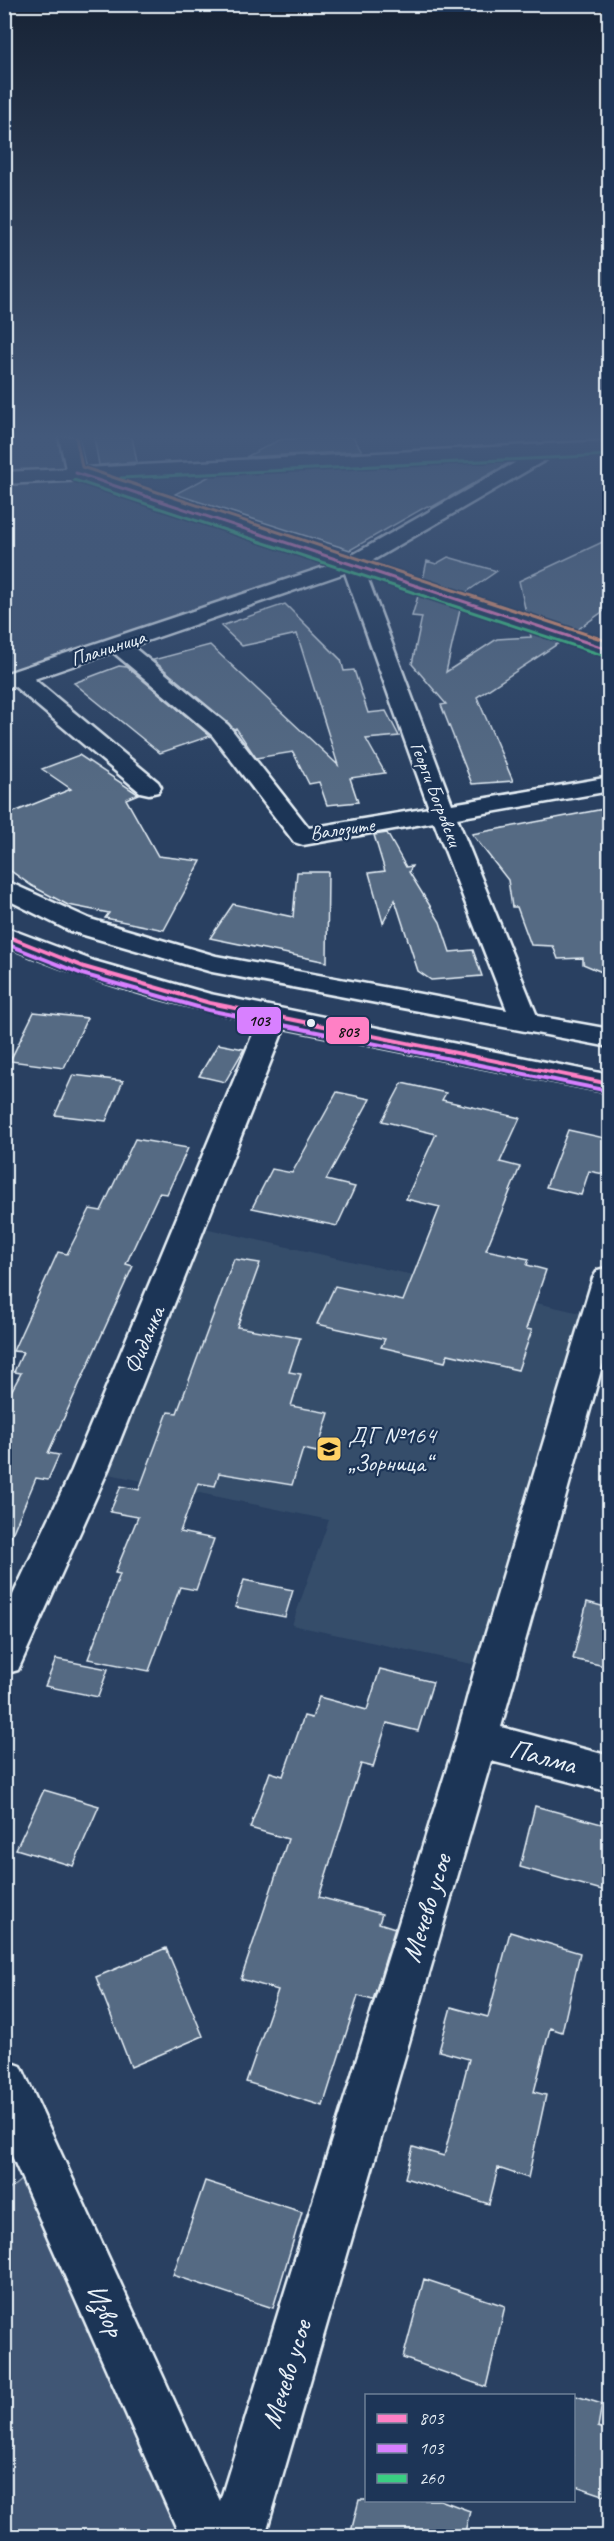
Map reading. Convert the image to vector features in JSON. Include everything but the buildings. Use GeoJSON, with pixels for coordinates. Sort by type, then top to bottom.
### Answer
{"type":"FeatureCollection","features":[{"type":"Feature","properties":{"kind":"street"},"geometry":{"type":"LineString","coordinates":[[326,556],[609,650]]}},
{"type":"Feature","properties":{"kind":"street","name":"Планиница"},"geometry":{"type":"LineString","coordinates":[[11,680],[352,564],[365,556]]}},
{"type":"Feature","properties":{"kind":"street","name":"Георги Богровски"},"geometry":{"type":"LineString","coordinates":[[352,564],[442,813],[526,1023]]}},
{"type":"Feature","properties":{"kind":"street"},"geometry":{"type":"LineString","coordinates":[[576,639],[609,624]]}},
{"type":"Feature","properties":{"kind":"street","name":"Валозите"},"geometry":{"type":"LineString","coordinates":[[118,645],[220,730],[303,837],[609,784]]}},
{"type":"Feature","properties":{"kind":"street"},"geometry":{"type":"LineString","coordinates":[[11,680],[149,787]]}},
{"type":"Feature","properties":{"kind":"street"},"geometry":{"type":"LineString","coordinates":[[4,888],[80,925],[212,964],[609,1038]]}},
{"type":"Feature","properties":{"kind":"street"},"geometry":{"type":"LineString","coordinates":[[4,935],[35,949],[149,987],[274,1017],[609,1084]]}},
{"type":"Feature","properties":{"kind":"street","name":"Фиданка"},"geometry":{"type":"LineString","coordinates":[[4,1658],[90,1470],[192,1225],[274,1017]]}},
{"type":"Feature","properties":{"kind":"street","name":"Мечево усое"},"geometry":{"type":"LineString","coordinates":[[237,2536],[477,1739],[495,1669],[609,1278]]}},
{"type":"Feature","properties":{"kind":"street","name":"Палма"},"geometry":{"type":"LineString","coordinates":[[477,1739],[609,1774]]}},
{"type":"Feature","properties":{"kind":"street","name":"Извор"},"geometry":{"type":"LineString","coordinates":[[4,2083],[208,2536]]}},
{"type":"Feature","properties":{"kind":"shaded area"},"geometry":{"type":"Polygon","coordinates":[[[5,556],[326,556],[352,564],[5,682],[5,556]]]}},
{"type":"Feature","properties":{"kind":"shaded area","name":"ДГ №164 „Зорница“"},"geometry":{"type":"Polygon","coordinates":[[[191,1225],[598,1317],[495,1669],[292,1625],[329,1520],[90,1470],[191,1225]]]}},
{"type":"Feature","properties":{"kind":"shaded area"},"geometry":{"type":"Polygon","coordinates":[[[26,2176],[187,2536],[5,2536],[5,2193],[26,2176]]]}},
{"type":"Feature","properties":{"kind":"transit line","name":"260"},"geometry":{"type":"LineString","coordinates":[[302,556],[608,657]]}},
{"type":"Feature","properties":{"kind":"transit line","name":"803"},"geometry":{"type":"LineString","coordinates":[[325,556],[610,650]]}},
{"type":"Feature","properties":{"kind":"transit line"},"geometry":{"type":"LineString","coordinates":[[349,556],[610,642]]}},
{"type":"Feature","properties":{"kind":"transit line","name":"803"},"geometry":{"type":"LineString","coordinates":[[4,935],[84,967],[210,1003],[610,1084]]}},
{"type":"Feature","properties":{"kind":"transit line","name":"103"},"geometry":{"type":"LineString","coordinates":[[4,943],[82,974],[208,1010],[609,1091]]}},
{"type":"Feature","properties":{"kind":"place","name":"ДГ №164 „Зорница“"},"geometry":{"type":"Point","coordinates":[329,1449]}}]}
